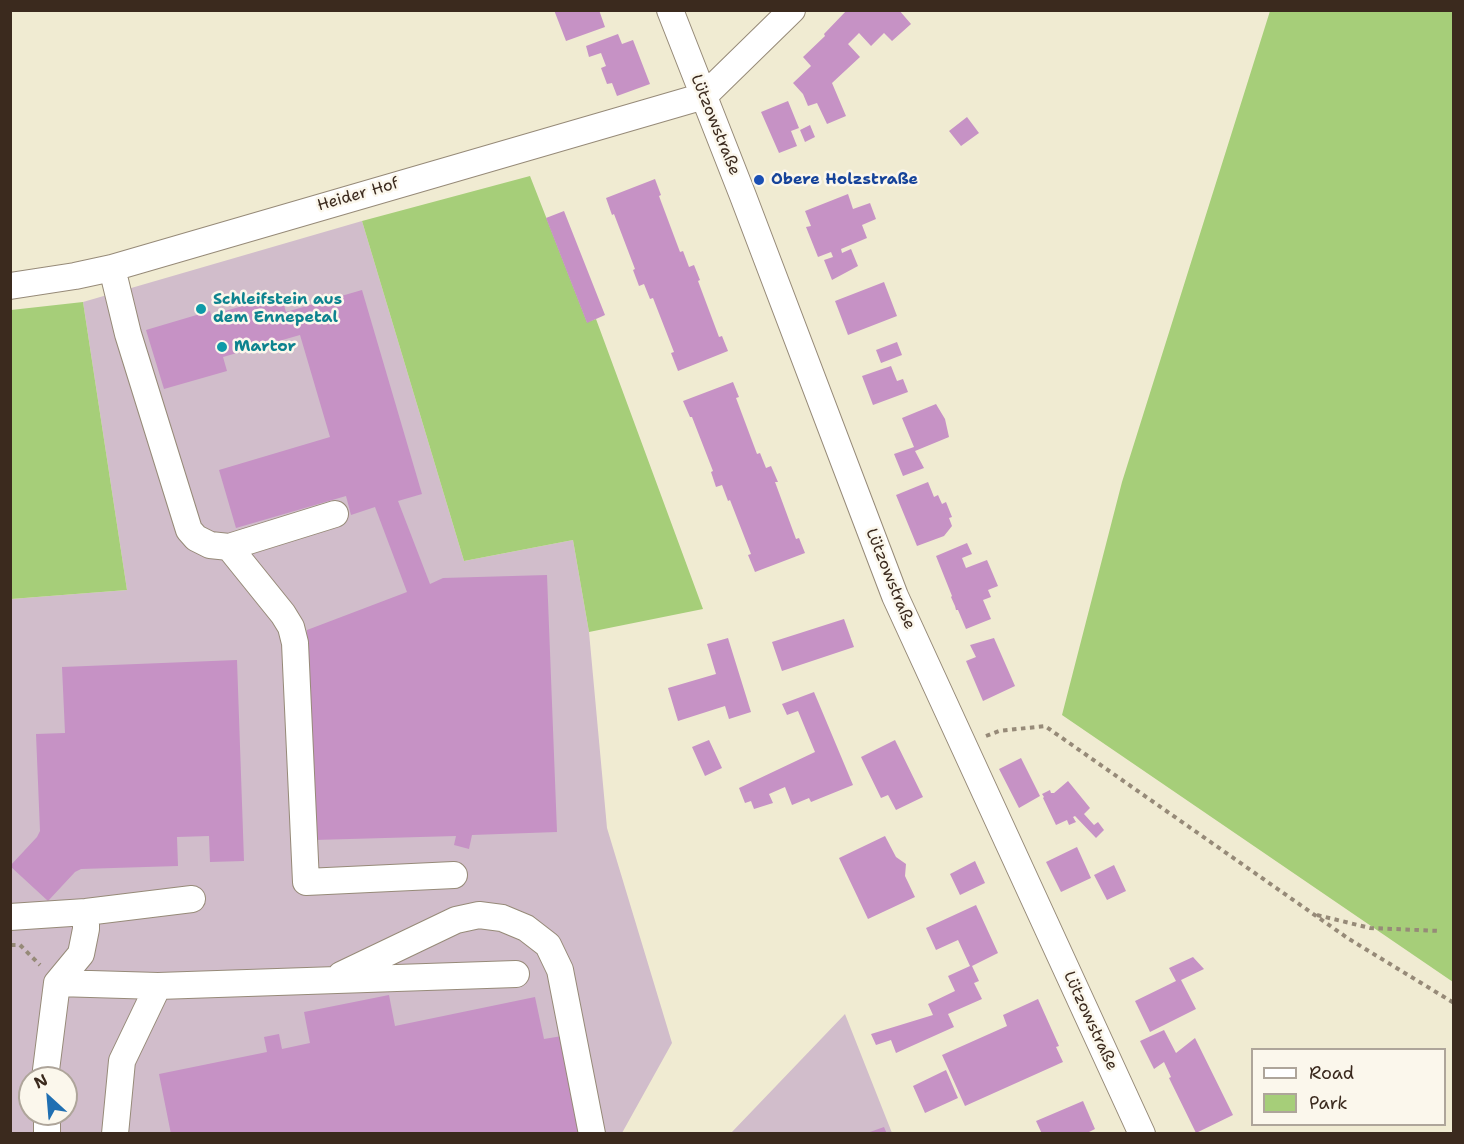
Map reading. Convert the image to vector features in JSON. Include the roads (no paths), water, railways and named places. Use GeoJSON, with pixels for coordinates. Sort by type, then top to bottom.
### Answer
{"type":"FeatureCollection","features":[{"type":"Feature","properties":{"kind":"street","name":"Lützowstraße"},"geometry":{"type":"LineString","coordinates":[[669,10],[895,596],[1142,1134]]}},
{"type":"Feature","properties":{"kind":"street"},"geometry":{"type":"LineString","coordinates":[[704,96],[792,10]]}},
{"type":"Feature","properties":{"kind":"street","name":"Heider Hof"},"geometry":{"type":"LineString","coordinates":[[10,286],[111,268],[704,96]]}},
{"type":"Feature","properties":{"kind":"street"},"geometry":{"type":"LineString","coordinates":[[111,268],[128,334],[189,530],[196,538],[210,545],[229,547],[335,513]]}},
{"type":"Feature","properties":{"kind":"street"},"geometry":{"type":"LineString","coordinates":[[229,547],[283,614],[291,627],[295,643],[306,882],[454,875]]}},
{"type":"Feature","properties":{"kind":"street"},"geometry":{"type":"LineString","coordinates":[[10,917],[86,912],[192,899]]}},
{"type":"Feature","properties":{"kind":"street"},"geometry":{"type":"LineString","coordinates":[[47,1066],[57,983],[81,954],[86,929],[86,912]]}},
{"type":"Feature","properties":{"kind":"street"},"geometry":{"type":"LineString","coordinates":[[331,980],[456,920],[480,915],[502,918],[526,928],[548,945],[560,970],[592,1134]]}},
{"type":"Feature","properties":{"kind":"street"},"geometry":{"type":"LineString","coordinates":[[57,983],[158,986],[516,974]]}},
{"type":"Feature","properties":{"kind":"street"},"geometry":{"type":"LineString","coordinates":[[115,1134],[122,1061],[158,986]]}},
{"type":"Feature","properties":{"kind":"place","name":"Obere Holzstraße"},"geometry":{"type":"Point","coordinates":[759,180]}},
{"type":"Feature","properties":{"kind":"place","name":"Schleifstein aus dem Ennepetal"},"geometry":{"type":"Point","coordinates":[201,309]}},
{"type":"Feature","properties":{"kind":"place","name":"Martor"},"geometry":{"type":"Point","coordinates":[222,347]}}]}
